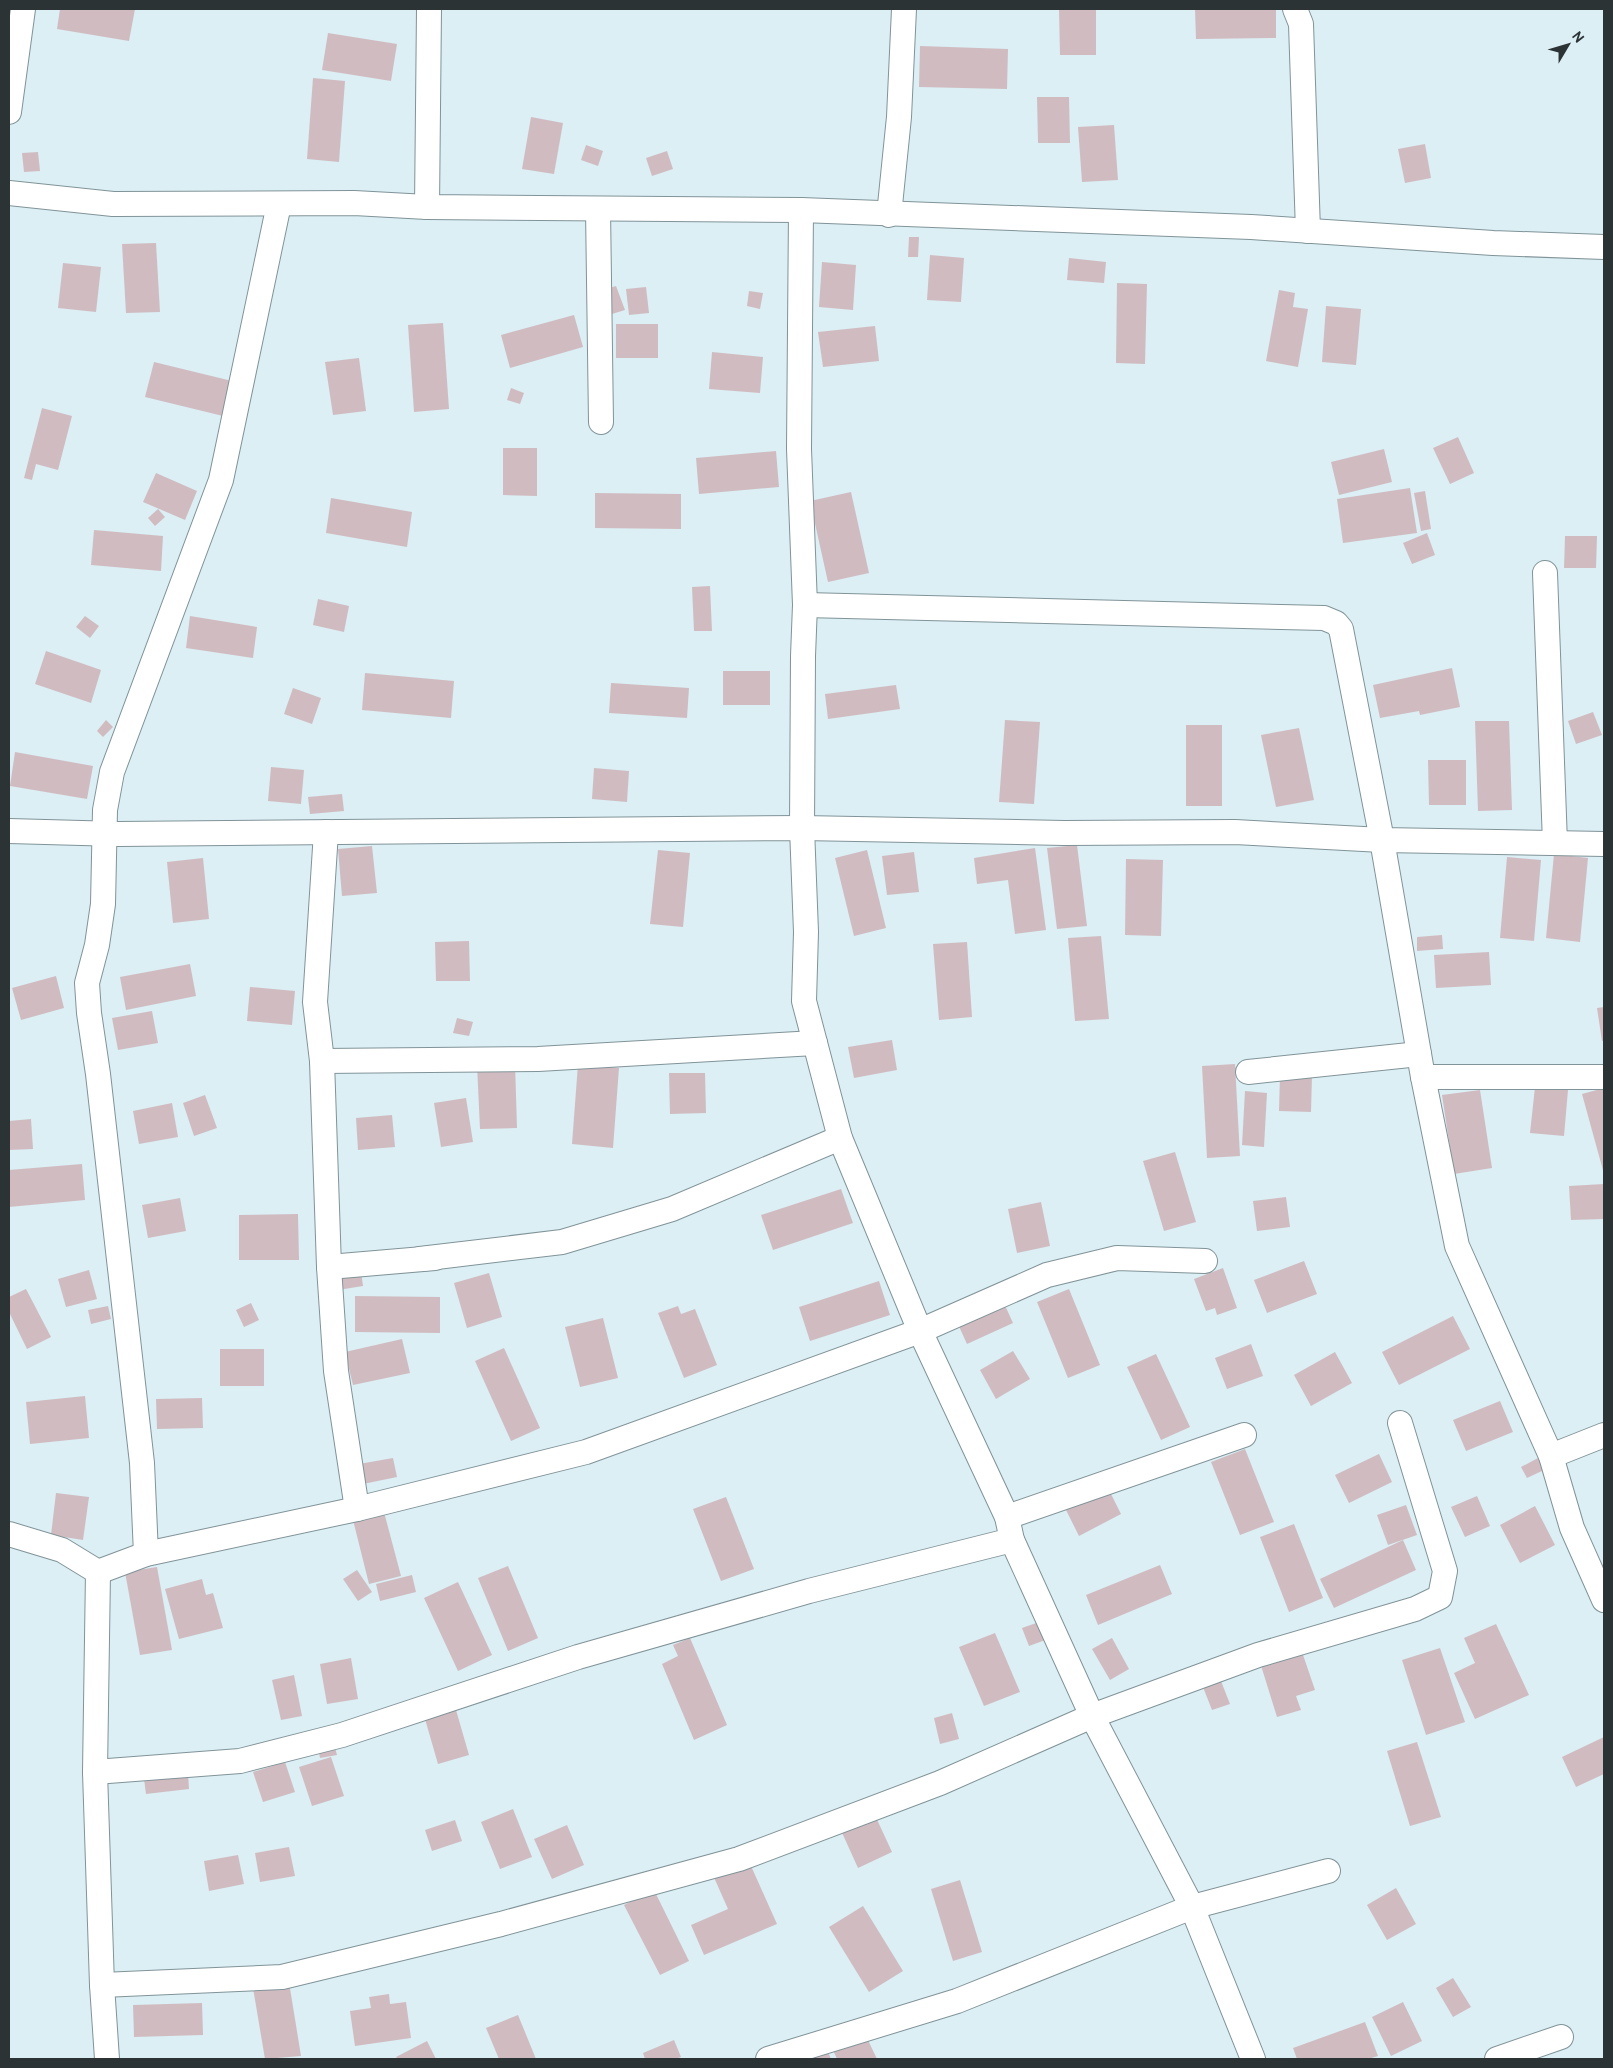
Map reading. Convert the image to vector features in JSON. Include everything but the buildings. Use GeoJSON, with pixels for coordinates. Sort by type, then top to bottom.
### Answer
{"type":"FeatureCollection","features":[{"type":"Feature","properties":{"kind":"street"},"geometry":{"type":"LineString","coordinates":[[9,112],[23,9]]}},
{"type":"Feature","properties":{"kind":"street"},"geometry":{"type":"LineString","coordinates":[[427,207],[429,9]]}},
{"type":"Feature","properties":{"kind":"street"},"geometry":{"type":"LineString","coordinates":[[889,215],[899,117],[904,9]]}},
{"type":"Feature","properties":{"kind":"street"},"geometry":{"type":"LineString","coordinates":[[1296,9],[1301,24],[1308,231]]}},
{"type":"Feature","properties":{"kind":"street"},"geometry":{"type":"LineString","coordinates":[[9,192],[113,204],[354,203],[427,207],[801,210],[889,215],[1242,226],[1604,247]]}},
{"type":"Feature","properties":{"kind":"street"},"geometry":{"type":"LineString","coordinates":[[146,1554],[142,1463],[98,1074],[89,1013],[88,983],[97,945],[102,904],[105,810],[112,772],[221,480],[279,204]]}},
{"type":"Feature","properties":{"kind":"street"},"geometry":{"type":"LineString","coordinates":[[598,209],[600,422]]}},
{"type":"Feature","properties":{"kind":"street"},"geometry":{"type":"LineString","coordinates":[[801,210],[799,449],[805,605],[802,828],[806,932],[804,1001],[814,1042],[840,1138],[920,1331],[1007,1517],[1012,1540],[1092,1716],[1192,1907],[1253,2059]]}},
{"type":"Feature","properties":{"kind":"street"},"geometry":{"type":"LineString","coordinates":[[1545,573],[1555,843]]}},
{"type":"Feature","properties":{"kind":"street"},"geometry":{"type":"LineString","coordinates":[[805,605],[1328,620],[1336,624],[1344,636],[1421,1066],[1457,1246],[1551,1456],[1572,1528],[1604,1600]]}},
{"type":"Feature","properties":{"kind":"street"},"geometry":{"type":"LineString","coordinates":[[9,831],[105,833],[802,828],[1064,833],[1235,832],[1382,840],[1604,844]]}},
{"type":"Feature","properties":{"kind":"street"},"geometry":{"type":"LineString","coordinates":[[326,832],[315,1002],[322,1061],[329,1266],[336,1370],[357,1509]]}},
{"type":"Feature","properties":{"kind":"street"},"geometry":{"type":"LineString","coordinates":[[322,1061],[538,1059],[814,1042]]}},
{"type":"Feature","properties":{"kind":"street"},"geometry":{"type":"LineString","coordinates":[[1248,1072],[1421,1066],[1604,1077]]}},
{"type":"Feature","properties":{"kind":"street"},"geometry":{"type":"LineString","coordinates":[[420,1259],[562,1242],[672,1208],[840,1138]]}},
{"type":"Feature","properties":{"kind":"street"},"geometry":{"type":"LineString","coordinates":[[329,1266],[511,1251]]}},
{"type":"Feature","properties":{"kind":"street"},"geometry":{"type":"LineString","coordinates":[[98,1572],[146,1554],[357,1509],[586,1452],[920,1331],[1047,1275],[1117,1258],[1205,1261]]}},
{"type":"Feature","properties":{"kind":"street"},"geometry":{"type":"LineString","coordinates":[[102,1985],[282,1976],[558,1909],[739,1859],[940,1783],[1092,1716],[1258,1655],[1415,1609],[1440,1597],[1445,1571],[1400,1423]]}},
{"type":"Feature","properties":{"kind":"street"},"geometry":{"type":"LineString","coordinates":[[1007,1517],[1244,1435]]}},
{"type":"Feature","properties":{"kind":"street"},"geometry":{"type":"LineString","coordinates":[[1551,1456],[1604,1435]]}},
{"type":"Feature","properties":{"kind":"street"},"geometry":{"type":"LineString","coordinates":[[9,1534],[62,1550],[98,1572]]}},
{"type":"Feature","properties":{"kind":"street"},"geometry":{"type":"LineString","coordinates":[[95,1772],[240,1761],[342,1735],[578,1657],[809,1591],[1012,1540]]}},
{"type":"Feature","properties":{"kind":"street"},"geometry":{"type":"LineString","coordinates":[[98,1572],[95,1772],[102,1985],[107,2059]]}},
{"type":"Feature","properties":{"kind":"street"},"geometry":{"type":"LineString","coordinates":[[768,2059],[956,2001],[1192,1907],[1328,1871]]}},
{"type":"Feature","properties":{"kind":"street"},"geometry":{"type":"LineString","coordinates":[[1497,2059],[1561,2037]]}}]}
